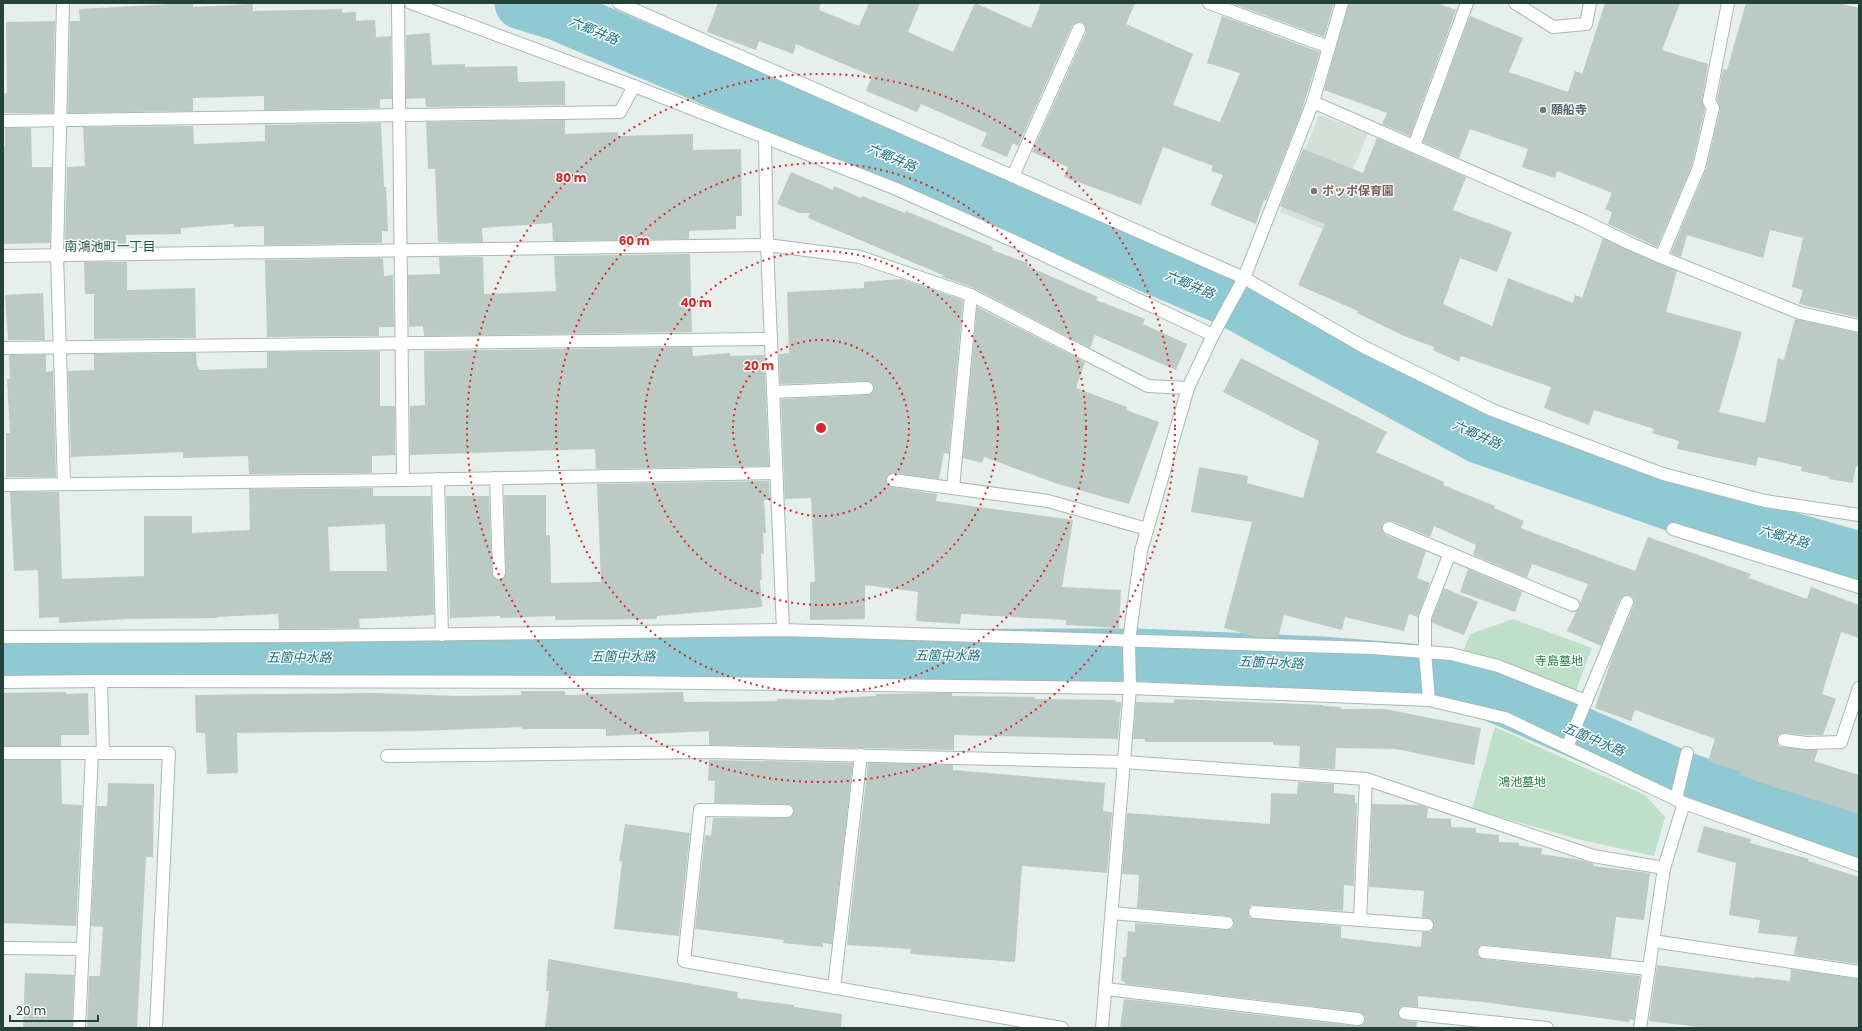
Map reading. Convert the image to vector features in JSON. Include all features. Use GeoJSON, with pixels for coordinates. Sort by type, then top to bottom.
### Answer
{"type":"FeatureCollection","features":[{"type":"Feature","properties":{"kind":"street"},"geometry":{"type":"LineString","coordinates":[[63,3],[57,256],[64,484]]}},
{"type":"Feature","properties":{"kind":"street"},"geometry":{"type":"LineString","coordinates":[[398,3],[403,480]]}},
{"type":"Feature","properties":{"kind":"street"},"geometry":{"type":"LineString","coordinates":[[411,3],[634,86],[894,188],[1016,242],[1213,335]]}},
{"type":"Feature","properties":{"kind":"street"},"geometry":{"type":"LineString","coordinates":[[619,3],[1244,278],[1364,346],[1492,410],[1663,474],[1765,501],[1859,515]]}},
{"type":"Feature","properties":{"kind":"street"},"geometry":{"type":"LineString","coordinates":[[1209,3],[1329,47]]}},
{"type":"Feature","properties":{"kind":"street"},"geometry":{"type":"LineString","coordinates":[[1102,1028],[1130,688],[1129,641],[1140,551],[1188,388],[1213,335],[1244,278],[1313,102],[1342,3]]}},
{"type":"Feature","properties":{"kind":"street"},"geometry":{"type":"LineString","coordinates":[[1414,146],[1467,3]]}},
{"type":"Feature","properties":{"kind":"street"},"geometry":{"type":"LineString","coordinates":[[1515,3],[1552,26],[1586,24],[1590,3]]}},
{"type":"Feature","properties":{"kind":"street"},"geometry":{"type":"LineString","coordinates":[[1661,257],[1699,167],[1712,108],[1709,101],[1728,3]]}},
{"type":"Feature","properties":{"kind":"street"},"geometry":{"type":"LineString","coordinates":[[1013,176],[1079,29]]}},
{"type":"Feature","properties":{"kind":"street"},"geometry":{"type":"LineString","coordinates":[[3,121],[620,112],[634,86]]}},
{"type":"Feature","properties":{"kind":"street"},"geometry":{"type":"LineString","coordinates":[[1313,102],[1582,220],[1661,257],[1800,313],[1859,326]]}},
{"type":"Feature","properties":{"kind":"street"},"geometry":{"type":"LineString","coordinates":[[765,138],[767,245],[783,630]]}},
{"type":"Feature","properties":{"kind":"street"},"geometry":{"type":"LineString","coordinates":[[3,256],[767,245],[860,257],[971,295],[1148,386],[1188,388]]}},
{"type":"Feature","properties":{"kind":"street"},"geometry":{"type":"LineString","coordinates":[[953,488],[971,295]]}},
{"type":"Feature","properties":{"kind":"street"},"geometry":{"type":"LineString","coordinates":[[3,348],[771,339]]}},
{"type":"Feature","properties":{"kind":"street"},"geometry":{"type":"LineString","coordinates":[[773,392],[867,388]]}},
{"type":"Feature","properties":{"kind":"street"},"geometry":{"type":"LineString","coordinates":[[3,485],[403,480],[776,473]]}},
{"type":"Feature","properties":{"kind":"street"},"geometry":{"type":"LineString","coordinates":[[496,478],[499,573]]}},
{"type":"Feature","properties":{"kind":"street"},"geometry":{"type":"LineString","coordinates":[[438,479],[442,635]]}},
{"type":"Feature","properties":{"kind":"street"},"geometry":{"type":"LineString","coordinates":[[893,480],[1048,501],[1147,529]]}},
{"type":"Feature","properties":{"kind":"street"},"geometry":{"type":"LineString","coordinates":[[1389,528],[1573,605]]}},
{"type":"Feature","properties":{"kind":"street"},"geometry":{"type":"LineString","coordinates":[[1673,530],[1859,587]]}},
{"type":"Feature","properties":{"kind":"street"},"geometry":{"type":"LineString","coordinates":[[1429,700],[1424,652],[1425,617],[1450,553]]}},
{"type":"Feature","properties":{"kind":"street"},"geometry":{"type":"LineString","coordinates":[[1567,747],[1627,602]]}},
{"type":"Feature","properties":{"kind":"street"},"geometry":{"type":"LineString","coordinates":[[3,637],[442,635],[783,630],[1372,648],[1451,654],[1498,666],[1586,701]]}},
{"type":"Feature","properties":{"kind":"street"},"geometry":{"type":"LineString","coordinates":[[80,1028],[83,949],[98,753],[101,681]]}},
{"type":"Feature","properties":{"kind":"street"},"geometry":{"type":"LineString","coordinates":[[3,682],[616,682],[1130,688],[1429,700],[1505,718],[1680,801],[1859,865]]}},
{"type":"Feature","properties":{"kind":"street"},"geometry":{"type":"LineString","coordinates":[[1784,740],[1806,743],[1841,742],[1859,688]]}},
{"type":"Feature","properties":{"kind":"street"},"geometry":{"type":"LineString","coordinates":[[387,756],[708,752],[861,755],[1124,762],[1366,779],[1593,856],[1664,868]]}},
{"type":"Feature","properties":{"kind":"street"},"geometry":{"type":"LineString","coordinates":[[3,753],[169,753],[156,1028]]}},
{"type":"Feature","properties":{"kind":"street"},"geometry":{"type":"LineString","coordinates":[[1640,1028],[1664,868],[1680,801],[1687,753]]}},
{"type":"Feature","properties":{"kind":"street"},"geometry":{"type":"LineString","coordinates":[[834,988],[861,755]]}},
{"type":"Feature","properties":{"kind":"street"},"geometry":{"type":"LineString","coordinates":[[1360,920],[1366,779]]}},
{"type":"Feature","properties":{"kind":"street"},"geometry":{"type":"LineString","coordinates":[[788,811],[700,810],[684,962],[1062,1028]]}},
{"type":"Feature","properties":{"kind":"street"},"geometry":{"type":"LineString","coordinates":[[1255,912],[1427,925]]}},
{"type":"Feature","properties":{"kind":"street"},"geometry":{"type":"LineString","coordinates":[[1112,913],[1227,923]]}},
{"type":"Feature","properties":{"kind":"street"},"geometry":{"type":"LineString","coordinates":[[1653,941],[1859,972]]}},
{"type":"Feature","properties":{"kind":"street"},"geometry":{"type":"LineString","coordinates":[[3,948],[83,949]]}},
{"type":"Feature","properties":{"kind":"street"},"geometry":{"type":"LineString","coordinates":[[1484,952],[1649,969]]}},
{"type":"Feature","properties":{"kind":"street"},"geometry":{"type":"LineString","coordinates":[[1106,989],[1358,1019]]}},
{"type":"Feature","properties":{"kind":"street"},"geometry":{"type":"LineString","coordinates":[[1405,1013],[1547,1028]]}},
{"type":"Feature","properties":{"kind":"shaded area"},"geometry":{"type":"Polygon","coordinates":[[[1319,115],[1368,133],[1328,231],[1280,212],[1319,115]]]}},
{"type":"Feature","properties":{"kind":"green space","name":"寺島墓地"},"geometry":{"type":"Polygon","coordinates":[[[1513,619],[1592,648],[1575,693],[1463,651],[1470,634],[1513,619]]]}},
{"type":"Feature","properties":{"kind":"green space","name":"鴻池墓地"},"geometry":{"type":"Polygon","coordinates":[[[1495,727],[1645,795],[1665,817],[1654,856],[1577,839],[1472,809],[1495,727]]]}},
{"type":"Feature","properties":{"kind":"building"},"geometry":{"type":"Polygon","coordinates":[[[193,3],[193,7],[253,4],[253,11],[342,9],[342,13],[356,12],[356,21],[375,20],[376,37],[391,36],[392,99],[380,99],[380,108],[264,110],[264,96],[193,98],[193,111],[68,113],[70,21],[80,21],[79,9],[193,3]]]}},
{"type":"Feature","properties":{"kind":"building"},"geometry":{"type":"Polygon","coordinates":[[[718,3],[821,3],[819,10],[859,26],[869,3],[920,3],[908,32],[953,52],[975,3],[1031,28],[1041,3],[1135,3],[1126,24],[1193,54],[1173,105],[1220,122],[1240,73],[1207,63],[1222,16],[1320,52],[1300,116],[1266,201],[1264,200],[1256,224],[1210,205],[1223,175],[1211,171],[1213,166],[1163,147],[1141,205],[1064,177],[1068,167],[1032,152],[1086,32],[1085,25],[1082,22],[1075,23],[1072,26],[1018,146],[1013,143],[1007,157],[981,146],[987,133],[921,104],[917,112],[866,91],[872,76],[796,44],[793,54],[759,41],[756,50],[707,32],[718,3]]]}},
{"type":"Feature","properties":{"kind":"building"},"geometry":{"type":"Polygon","coordinates":[[[1231,3],[1334,3],[1324,37],[1231,3]]]}},
{"type":"Feature","properties":{"kind":"building"},"geometry":{"type":"Polygon","coordinates":[[[1349,3],[1437,3],[1456,10],[1410,136],[1382,124],[1387,113],[1324,90],[1349,3]]]}},
{"type":"Feature","properties":{"kind":"building"},"geometry":{"type":"Polygon","coordinates":[[[1605,3],[1680,3],[1662,50],[1708,64],[1702,100],[1705,109],[1692,165],[1657,247],[1608,224],[1612,212],[1605,209],[1612,193],[1557,171],[1555,178],[1522,167],[1528,149],[1470,129],[1459,158],[1423,142],[1470,16],[1523,38],[1509,72],[1568,92],[1575,71],[1582,74],[1605,3]]]}},
{"type":"Feature","properties":{"kind":"building"},"geometry":{"type":"Polygon","coordinates":[[[1746,3],[1838,3],[1859,8],[1859,318],[1799,304],[1803,290],[1792,287],[1803,238],[1770,230],[1763,258],[1687,235],[1681,257],[1671,253],[1706,169],[1720,110],[1717,100],[1723,69],[1727,70],[1746,3]]]}},
{"type":"Feature","properties":{"kind":"building"},"geometry":{"type":"Polygon","coordinates":[[[55,21],[53,113],[4,113],[3,94],[7,93],[6,22],[55,21]]]}},
{"type":"Feature","properties":{"kind":"building"},"geometry":{"type":"Polygon","coordinates":[[[430,33],[432,65],[465,64],[465,67],[517,66],[518,82],[565,81],[565,105],[426,107],[425,98],[406,99],[406,35],[430,33]]]}},
{"type":"Feature","properties":{"kind":"building"},"geometry":{"type":"Polygon","coordinates":[[[565,120],[565,134],[618,132],[618,136],[693,134],[693,150],[741,149],[742,216],[736,216],[736,229],[689,231],[689,239],[553,241],[552,223],[482,228],[483,242],[438,242],[435,169],[428,169],[426,122],[565,120]]]}},
{"type":"Feature","properties":{"kind":"building"},"geometry":{"type":"Polygon","coordinates":[[[381,123],[388,231],[382,231],[382,243],[264,245],[264,226],[234,227],[234,224],[181,228],[181,234],[126,235],[126,247],[84,247],[83,242],[65,243],[67,167],[85,166],[83,127],[193,126],[194,144],[265,141],[265,125],[381,123]]]}},
{"type":"Feature","properties":{"kind":"building"},"geometry":{"type":"Polygon","coordinates":[[[5,128],[31,128],[32,167],[52,167],[50,243],[3,244],[3,147],[5,147],[5,128]]]}},
{"type":"Feature","properties":{"kind":"building"},"geometry":{"type":"Polygon","coordinates":[[[1377,138],[1466,177],[1453,210],[1512,232],[1497,272],[1460,258],[1443,304],[1492,326],[1508,278],[1573,303],[1575,295],[1582,298],[1603,238],[1677,271],[1666,312],[1742,332],[1719,412],[1765,423],[1778,358],[1784,360],[1795,319],[1859,333],[1859,467],[1856,466],[1853,483],[1829,479],[1829,477],[1801,471],[1802,467],[1758,457],[1756,466],[1677,449],[1679,441],[1652,433],[1654,429],[1594,410],[1589,425],[1544,408],[1551,387],[1461,356],[1459,362],[1433,350],[1434,347],[1404,336],[1357,313],[1358,311],[1298,285],[1325,224],[1280,206],[1303,149],[1363,173],[1377,138]]]}},
{"type":"Feature","properties":{"kind":"building"},"geometry":{"type":"Polygon","coordinates":[[[791,172],[833,190],[834,186],[861,198],[862,196],[905,213],[906,211],[993,247],[992,250],[1028,263],[1027,266],[1098,297],[1096,300],[1145,319],[1143,324],[1187,344],[1176,370],[1095,335],[1090,348],[974,288],[940,276],[945,276],[808,218],[810,213],[799,213],[777,204],[791,172]]]}},
{"type":"Feature","properties":{"kind":"building"},"geometry":{"type":"Polygon","coordinates":[[[690,254],[692,332],[424,336],[423,326],[409,327],[408,275],[440,274],[439,257],[483,257],[484,294],[556,291],[554,256],[690,254]]]}},
{"type":"Feature","properties":{"kind":"building"},"geometry":{"type":"Polygon","coordinates":[[[383,258],[384,276],[393,275],[394,327],[379,327],[379,336],[267,337],[265,260],[383,258]]]}},
{"type":"Feature","properties":{"kind":"building"},"geometry":{"type":"Polygon","coordinates":[[[84,262],[127,262],[127,290],[195,288],[196,338],[94,339],[94,294],[85,294],[84,262]]]}},
{"type":"Feature","properties":{"kind":"building"},"geometry":{"type":"Polygon","coordinates":[[[901,279],[963,300],[949,454],[944,453],[939,479],[894,473],[887,476],[886,483],[892,487],[937,494],[936,501],[1073,520],[1062,587],[1121,590],[1119,628],[1066,625],[1066,620],[961,614],[960,624],[916,621],[918,592],[865,585],[865,619],[810,620],[810,582],[815,582],[811,498],[785,499],[781,399],[867,395],[873,392],[874,387],[871,382],[867,381],[780,384],[779,354],[789,353],[787,292],[864,288],[864,282],[901,279]]]}},
{"type":"Feature","properties":{"kind":"building"},"geometry":{"type":"Polygon","coordinates":[[[43,293],[45,340],[8,340],[5,295],[43,293]]]}},
{"type":"Feature","properties":{"kind":"building"},"geometry":{"type":"Polygon","coordinates":[[[977,307],[1085,362],[1076,388],[1127,407],[1126,410],[1159,422],[1129,504],[1058,484],[984,457],[982,463],[963,458],[977,307]]]}},
{"type":"Feature","properties":{"kind":"building"},"geometry":{"type":"Polygon","coordinates":[[[692,347],[693,356],[730,353],[730,356],[764,355],[769,466],[596,469],[594,449],[410,455],[410,406],[425,405],[424,351],[692,347]]]}},
{"type":"Feature","properties":{"kind":"building"},"geometry":{"type":"Polygon","coordinates":[[[380,351],[380,406],[395,406],[395,455],[372,456],[372,473],[249,474],[248,456],[183,458],[183,452],[71,457],[68,371],[94,370],[94,354],[196,353],[197,367],[199,370],[267,368],[267,352],[380,351]]]}},
{"type":"Feature","properties":{"kind":"building"},"geometry":{"type":"Polygon","coordinates":[[[9,355],[46,355],[46,372],[53,371],[56,477],[6,477],[6,433],[10,433],[7,379],[10,379],[9,355]]]}},
{"type":"Feature","properties":{"kind":"building"},"geometry":{"type":"Polygon","coordinates":[[[1241,358],[1387,432],[1376,452],[1444,482],[1443,485],[1495,506],[1494,508],[1524,521],[1521,528],[1635,571],[1648,537],[1751,574],[1749,578],[1807,599],[1811,587],[1859,605],[1859,638],[1841,632],[1822,694],[1836,699],[1823,735],[1785,733],[1778,735],[1777,739],[1779,746],[1818,750],[1814,761],[1859,775],[1859,814],[1765,784],[1740,775],[1741,772],[1708,761],[1715,739],[1635,710],[1631,721],[1595,708],[1614,652],[1634,605],[1633,597],[1626,595],[1620,599],[1601,646],[1567,631],[1576,612],[1580,608],[1580,603],[1588,584],[1532,564],[1527,578],[1473,555],[1476,545],[1434,526],[1430,537],[1392,521],[1385,522],[1382,525],[1383,532],[1386,535],[1426,551],[1417,578],[1430,583],[1418,617],[1409,614],[1404,631],[1345,617],[1342,630],[1284,615],[1278,638],[1257,637],[1224,628],[1252,522],[1191,512],[1199,467],[1248,476],[1247,483],[1303,498],[1319,441],[1223,392],[1241,358]]]}},
{"type":"Feature","properties":{"kind":"building"},"geometry":{"type":"Polygon","coordinates":[[[769,481],[770,500],[764,500],[766,533],[763,533],[764,554],[761,554],[762,580],[760,580],[762,607],[657,616],[657,619],[555,620],[555,616],[450,618],[446,496],[489,496],[492,573],[493,577],[499,580],[503,579],[506,573],[504,495],[546,495],[546,535],[550,535],[551,583],[601,582],[597,484],[769,481]]]}},
{"type":"Feature","properties":{"kind":"building"},"geometry":{"type":"Polygon","coordinates":[[[373,488],[373,496],[431,496],[434,615],[359,619],[360,628],[279,629],[278,614],[218,618],[127,619],[59,623],[59,617],[39,618],[38,570],[14,571],[10,492],[59,492],[62,579],[144,576],[144,516],[192,516],[192,533],[250,530],[249,489],[373,488]],[[385,524],[328,527],[330,571],[387,571],[385,524]]]}},
{"type":"Feature","properties":{"kind":"building"},"geometry":{"type":"Polygon","coordinates":[[[1468,569],[1522,592],[1515,612],[1460,592],[1468,569]]]}},
{"type":"Feature","properties":{"kind":"building"},"geometry":{"type":"Polygon","coordinates":[[[1444,588],[1478,602],[1464,635],[1432,623],[1432,618],[1444,588]]]}},
{"type":"Feature","properties":{"kind":"building"},"geometry":{"type":"Polygon","coordinates":[[[521,691],[565,691],[565,695],[683,692],[684,702],[777,701],[777,699],[835,700],[835,698],[876,696],[876,694],[952,693],[952,696],[1035,697],[1035,699],[1116,700],[1115,702],[1121,702],[1118,739],[954,735],[954,750],[709,745],[709,731],[606,736],[606,729],[521,729],[521,727],[419,731],[237,733],[238,773],[207,774],[205,733],[196,733],[195,695],[376,693],[456,696],[521,695],[521,691]]]}},
{"type":"Feature","properties":{"kind":"building"},"geometry":{"type":"Polygon","coordinates":[[[66,692],[66,694],[88,693],[89,735],[61,735],[61,746],[3,746],[3,693],[66,692]]]}},
{"type":"Feature","properties":{"kind":"building"},"geometry":{"type":"Polygon","coordinates":[[[1174,699],[1323,705],[1341,707],[1341,709],[1385,709],[1481,728],[1474,765],[1396,749],[1336,748],[1335,769],[1299,767],[1300,746],[1273,745],[1273,742],[1145,742],[1145,739],[1133,739],[1136,702],[1174,703],[1174,699]]]}},
{"type":"Feature","properties":{"kind":"building"},"geometry":{"type":"Polygon","coordinates":[[[3,760],[61,760],[62,804],[82,805],[76,926],[3,923],[3,760]]]}},
{"type":"Feature","properties":{"kind":"building"},"geometry":{"type":"Polygon","coordinates":[[[709,760],[853,763],[832,944],[823,943],[823,947],[783,943],[784,940],[695,929],[705,835],[711,836],[713,818],[787,818],[791,817],[794,811],[793,807],[787,804],[714,803],[715,781],[708,781],[709,760]]]}},
{"type":"Feature","properties":{"kind":"building"},"geometry":{"type":"Polygon","coordinates":[[[868,763],[953,765],[953,770],[1105,783],[1103,811],[1112,812],[1107,873],[1022,866],[1015,962],[910,954],[911,949],[847,945],[868,763]]]}},
{"type":"Feature","properties":{"kind":"building"},"geometry":{"type":"Polygon","coordinates":[[[1298,782],[1334,784],[1334,793],[1355,795],[1355,803],[1357,803],[1354,886],[1344,885],[1343,911],[1251,905],[1248,911],[1250,918],[1341,926],[1341,938],[1421,947],[1422,932],[1431,932],[1434,925],[1431,919],[1422,917],[1424,891],[1369,887],[1372,804],[1420,805],[1428,808],[1427,818],[1451,819],[1451,827],[1476,828],[1476,833],[1499,835],[1499,842],[1519,843],[1519,846],[1542,848],[1541,854],[1581,860],[1594,864],[1593,866],[1650,873],[1644,920],[1616,917],[1611,958],[1485,945],[1481,945],[1477,951],[1477,955],[1483,959],[1640,976],[1634,1020],[1630,1019],[1629,1022],[1483,1002],[1418,996],[1418,1007],[1402,1006],[1398,1013],[1401,1019],[1417,1022],[1416,1028],[1120,1028],[1124,999],[1357,1026],[1364,1023],[1365,1016],[1359,1012],[1125,984],[1126,982],[1121,981],[1123,957],[1126,957],[1128,931],[1135,932],[1135,923],[1226,930],[1233,928],[1234,923],[1232,917],[1228,916],[1137,908],[1139,875],[1122,874],[1127,813],[1270,824],[1271,793],[1297,794],[1298,782]]]}},
{"type":"Feature","properties":{"kind":"building"},"geometry":{"type":"Polygon","coordinates":[[[108,783],[154,784],[153,857],[146,857],[137,1028],[87,1028],[89,976],[100,976],[103,927],[91,926],[97,806],[107,806],[108,783]]]}},
{"type":"Feature","properties":{"kind":"building"},"geometry":{"type":"Polygon","coordinates":[[[625,824],[690,833],[679,936],[614,929],[622,862],[619,861],[625,824]]]}},
{"type":"Feature","properties":{"kind":"building"},"geometry":{"type":"Polygon","coordinates":[[[1704,826],[1751,839],[1750,843],[1809,859],[1808,861],[1859,877],[1859,964],[1794,955],[1797,937],[1758,933],[1760,920],[1729,915],[1736,863],[1697,852],[1704,826]]]}},
{"type":"Feature","properties":{"kind":"building"},"geometry":{"type":"Polygon","coordinates":[[[548,959],[738,992],[737,998],[794,1005],[794,1007],[842,1014],[841,1028],[545,1028],[549,991],[546,991],[548,959]]]}},
{"type":"Feature","properties":{"kind":"building"},"geometry":{"type":"Polygon","coordinates":[[[1657,965],[1755,978],[1790,981],[1791,969],[1859,979],[1859,1028],[1707,1028],[1649,1021],[1657,965]]]}},
{"type":"Feature","properties":{"kind":"building"},"geometry":{"type":"Polygon","coordinates":[[[25,973],[74,975],[72,1028],[23,1028],[25,973]]]}},
{"type":"Feature","properties":{"kind":"waterway","name":"六郷井路"},"geometry":{"type":"LineString","coordinates":[[521,3],[560,15],[1229,300],[1479,437],[1682,508],[1859,558]]}},
{"type":"Feature","properties":{"kind":"waterway"},"geometry":{"type":"LineString","coordinates":[[560,15],[563,3]]}},
{"type":"Feature","properties":{"kind":"waterway","name":"五箇中水路"},"geometry":{"type":"LineString","coordinates":[[3,658],[1137,655],[1321,663],[1411,670],[1441,676],[1486,692],[1681,777],[1859,840]]}},
{"type":"Feature","properties":{"kind":"place","name":"願船寺"},"geometry":{"type":"Point","coordinates":[1543,110]}},
{"type":"Feature","properties":{"kind":"place","name":"ポッポ保育園"},"geometry":{"type":"Point","coordinates":[1314,191]}},
{"type":"Feature","properties":{"kind":"district","name":"南鴻池町一丁目"},"geometry":{"type":"Point","coordinates":[110,246]}}]}
